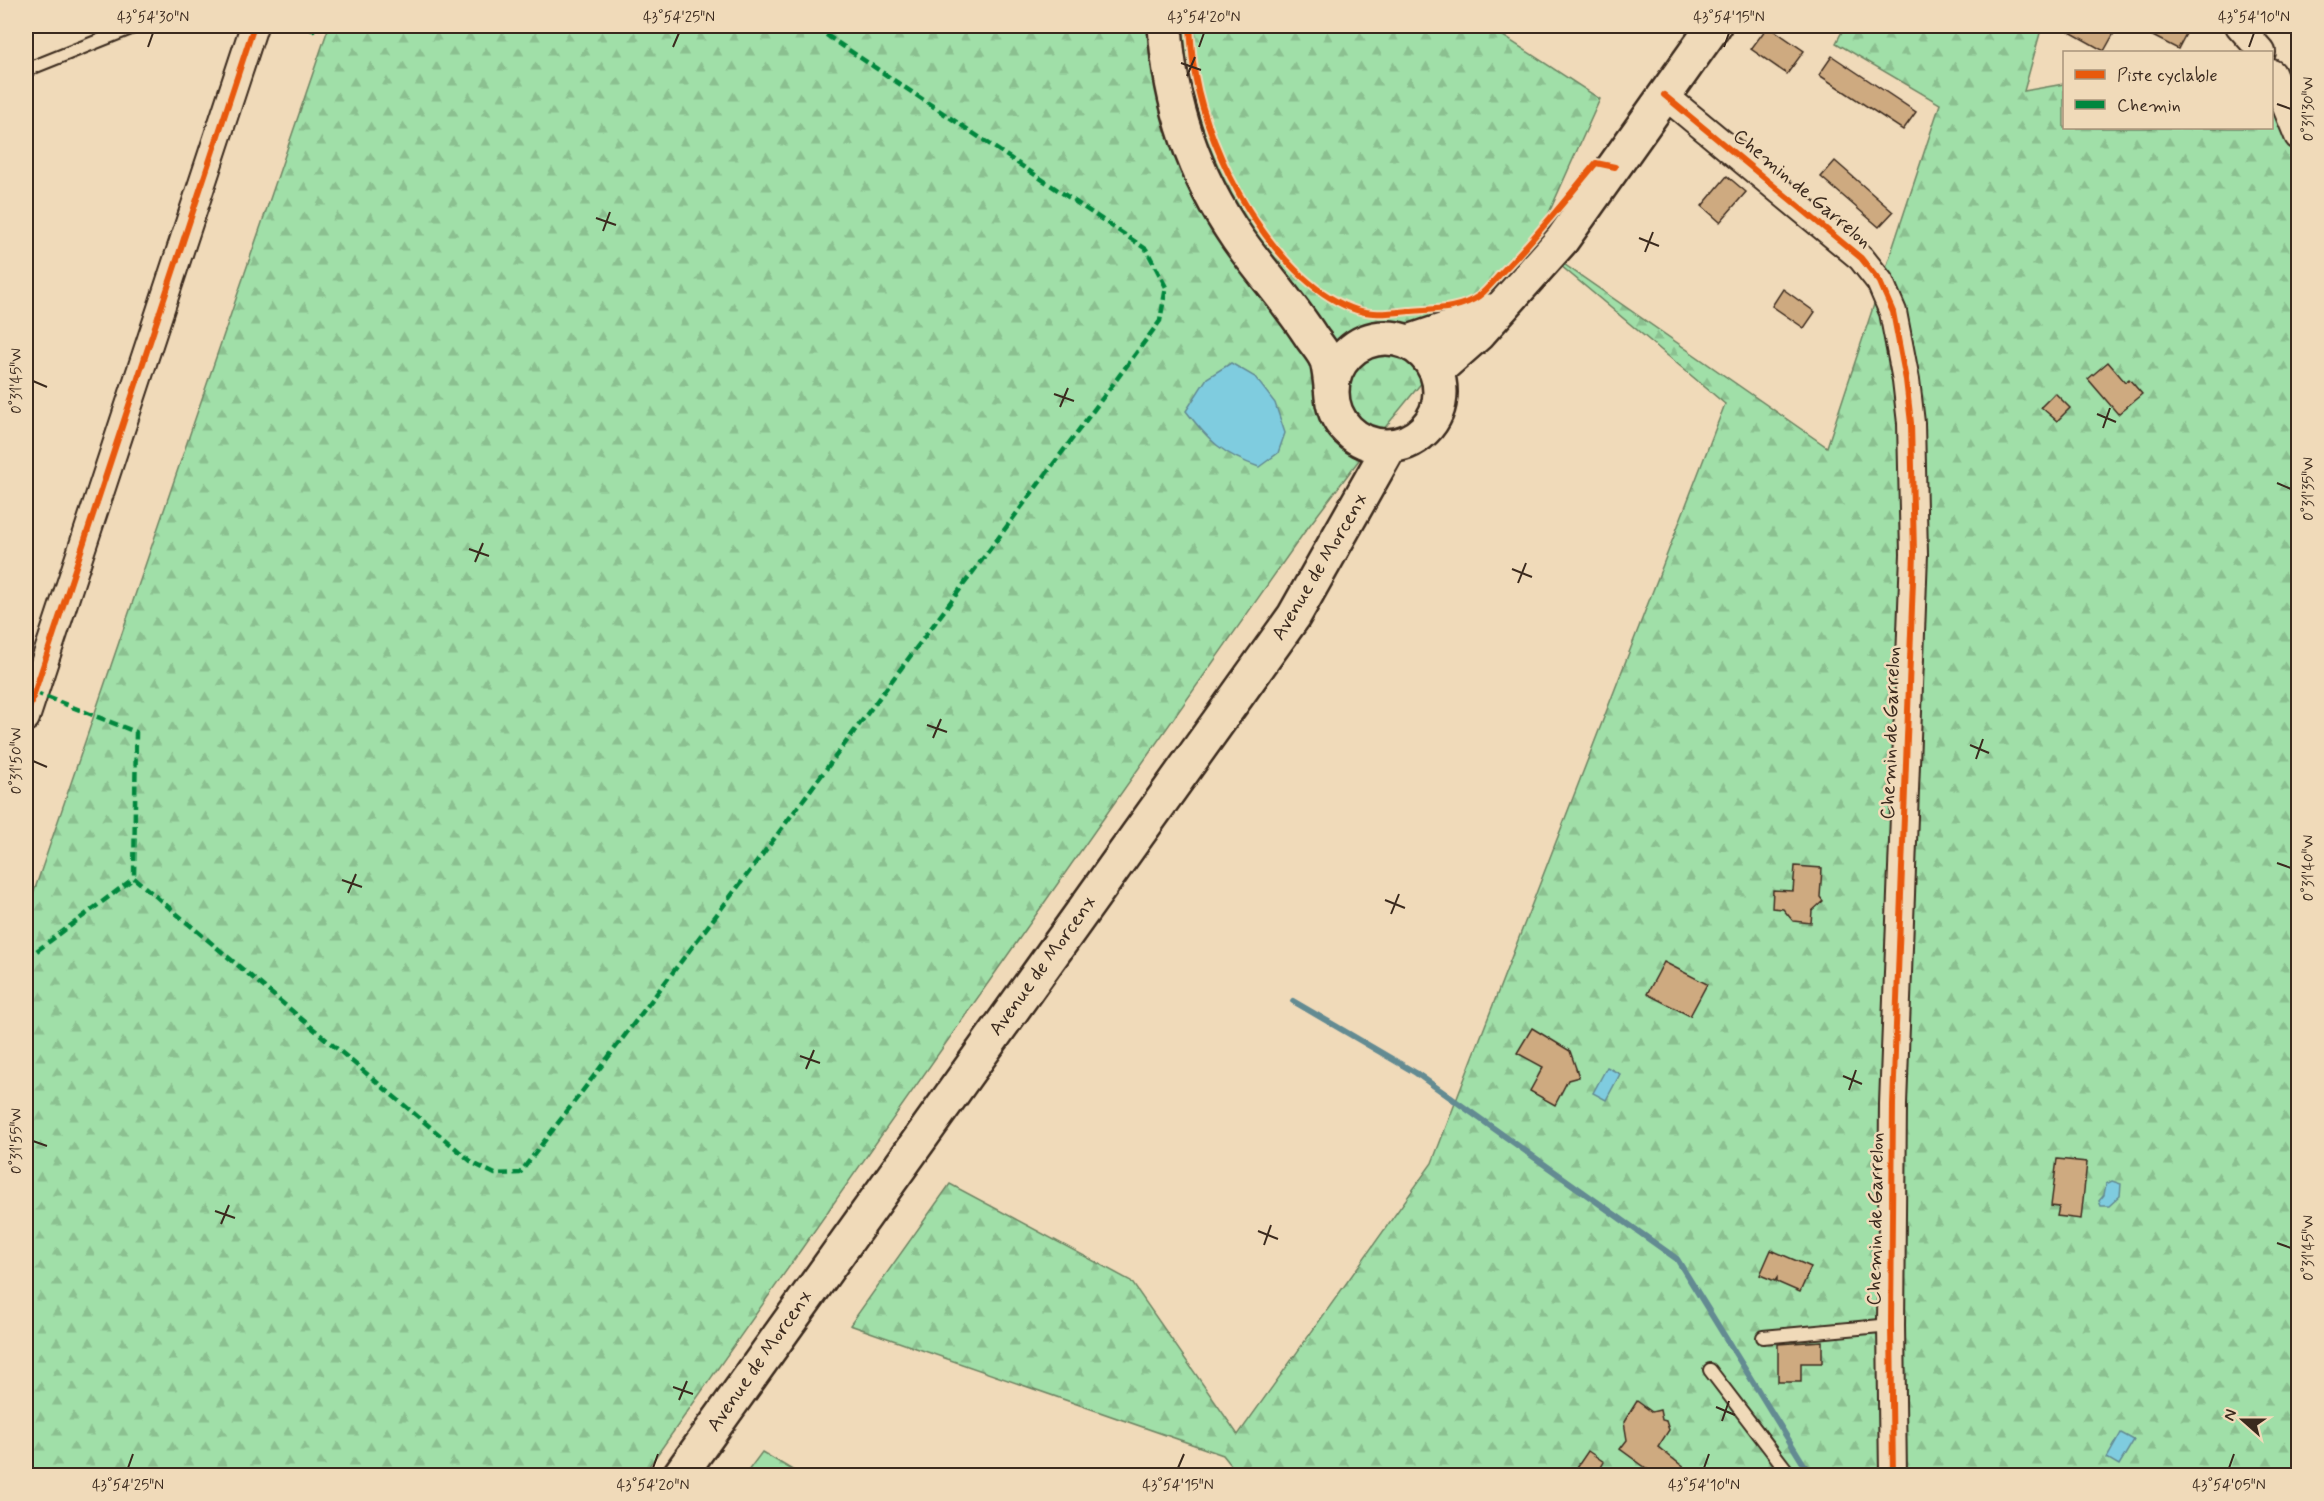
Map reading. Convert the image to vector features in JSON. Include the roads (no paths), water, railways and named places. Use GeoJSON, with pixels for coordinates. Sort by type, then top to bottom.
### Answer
{"type":"FeatureCollection","features":[{"type":"Feature","properties":{"kind":"main road"},"geometry":{"type":"LineString","coordinates":[[1165,26],[1168,66],[1177,109],[1191,156],[1210,195],[1238,238],[1291,303],[1327,361],[1332,397],[1341,420],[1358,438],[1373,445],[1390,446],[1407,442],[1421,434],[1432,420],[1439,405],[1440,388],[1430,359],[1409,342],[1388,338],[1366,342],[1351,351],[1340,364],[1333,380],[1332,397]]}},
{"type":"Feature","properties":{"kind":"main road"},"geometry":{"type":"LineString","coordinates":[[1436,371],[1478,334],[1562,240],[1714,26]]}},
{"type":"Feature","properties":{"kind":"main road"},"geometry":{"type":"LineString","coordinates":[[1291,303],[1338,333],[1366,342]]}},
{"type":"Feature","properties":{"kind":"main road"},"geometry":{"type":"LineString","coordinates":[[1409,342],[1463,324],[1503,304]]}},
{"type":"Feature","properties":{"kind":"main road"},"geometry":{"type":"LineString","coordinates":[[1338,542],[1358,438]]}},
{"type":"Feature","properties":{"kind":"main road","name":"Avenue de Morcenx"},"geometry":{"type":"LineString","coordinates":[[679,1476],[1294,615],[1338,542],[1390,446]]}},
{"type":"Feature","properties":{"kind":"street"},"geometry":{"type":"LineString","coordinates":[[26,718],[254,26]]}},
{"type":"Feature","properties":{"kind":"street"},"geometry":{"type":"LineString","coordinates":[[2239,26],[2261,51]]}},
{"type":"Feature","properties":{"kind":"street"},"geometry":{"type":"LineString","coordinates":[[2273,78],[2298,136]]}},
{"type":"Feature","properties":{"kind":"street","name":"Chemin de Garrelon"},"geometry":{"type":"LineString","coordinates":[[1664,95],[1861,258],[1880,282],[1893,312],[1906,380],[1911,423],[1914,554],[1893,1104],[1891,1325],[1893,1476]]}},
{"type":"Feature","properties":{"kind":"lane"},"geometry":{"type":"LineString","coordinates":[[26,70],[136,26]]}},
{"type":"Feature","properties":{"kind":"lane"},"geometry":{"type":"LineString","coordinates":[[1763,1337],[1891,1325]]}},
{"type":"Feature","properties":{"kind":"lane"},"geometry":{"type":"LineString","coordinates":[[1710,1370],[1791,1476]]}},
{"type":"Feature","properties":{"kind":"water"},"geometry":{"type":"Polygon","coordinates":[[[1231,363],[1255,377],[1275,403],[1285,433],[1278,453],[1259,467],[1235,457],[1218,446],[1186,411],[1207,378],[1231,363]]]}},
{"type":"Feature","properties":{"kind":"water"},"geometry":{"type":"Polygon","coordinates":[[[1607,1067],[1620,1074],[1606,1100],[1593,1093],[1607,1067]]]}},
{"type":"Feature","properties":{"kind":"water"},"geometry":{"type":"Polygon","coordinates":[[[2112,1181],[2121,1184],[2120,1196],[2109,1206],[2101,1206],[2099,1201],[2104,1195],[2106,1184],[2112,1181]]]}},
{"type":"Feature","properties":{"kind":"water"},"geometry":{"type":"Polygon","coordinates":[[[2121,1433],[2134,1440],[2119,1465],[2107,1458],[2121,1433]]]}},
{"type":"Feature","properties":{"kind":"waterway"},"geometry":{"type":"LineString","coordinates":[[1293,1001],[1416,1073],[1677,1259],[1811,1476]]}}]}
